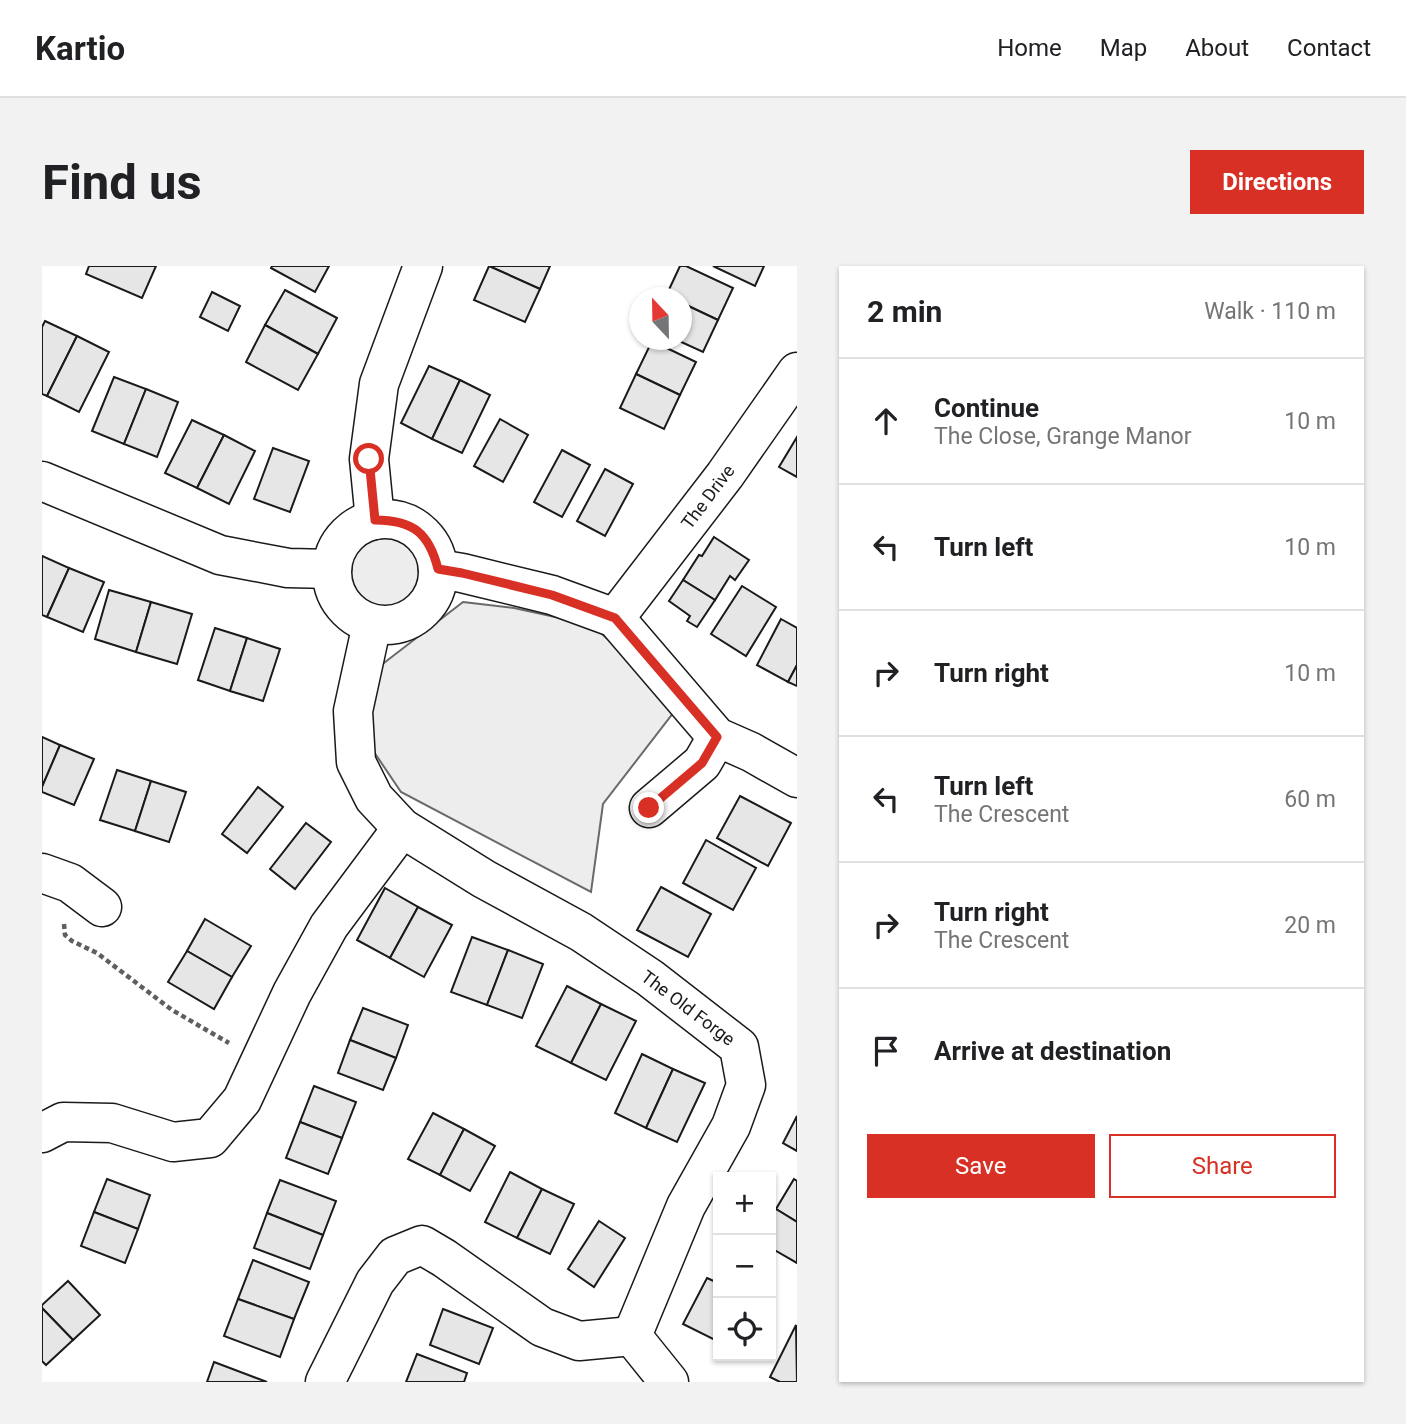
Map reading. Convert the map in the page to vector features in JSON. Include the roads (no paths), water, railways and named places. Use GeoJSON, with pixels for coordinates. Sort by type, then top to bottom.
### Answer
{"type":"FeatureCollection","features":[{"type":"Feature","properties":{"kind":"street"},"geometry":{"type":"LineString","coordinates":[[375,520],[369,459],[379,384],[423,266]]}},
{"type":"Feature","properties":{"kind":"street","name":"The Drive"},"geometry":{"type":"LineString","coordinates":[[615,618],[725,475],[797,372]]}},
{"type":"Feature","properties":{"kind":"street"},"geometry":{"type":"LineString","coordinates":[[42,481],[220,555],[288,568],[332,569]]}},
{"type":"Feature","properties":{"kind":"street"},"geometry":{"type":"LineString","coordinates":[[375,520],[394,520],[411,526],[424,537],[434,552],[438,569],[430,600],[419,613],[405,621],[388,625],[372,624],[355,617],[342,604],[334,587],[332,569],[336,552],[345,537],[359,526],[375,520]]}},
{"type":"Feature","properties":{"kind":"street"},"geometry":{"type":"LineString","coordinates":[[438,569],[552,595],[615,618],[717,737],[751,752],[797,778]]}},
{"type":"Feature","properties":{"kind":"street","name":"The Old Forge"},"geometry":{"type":"LineString","coordinates":[[372,624],[353,711],[356,762],[374,798],[402,828],[484,879],[581,932],[650,978],[739,1047],[746,1084],[731,1126],[686,1206],[632,1336]]}},
{"type":"Feature","properties":{"kind":"street"},"geometry":{"type":"LineString","coordinates":[[649,808],[702,763],[717,737]]}},
{"type":"Feature","properties":{"kind":"street"},"geometry":{"type":"LineString","coordinates":[[42,1132],[63,1122],[112,1123],[173,1142],[210,1138],[242,1100],[292,993],[328,926],[402,828]]}},
{"type":"Feature","properties":{"kind":"street"},"geometry":{"type":"LineString","coordinates":[[325,1382],[375,1282],[395,1256],[422,1245],[542,1327],[579,1341],[632,1336],[669,1382]]}}]}
